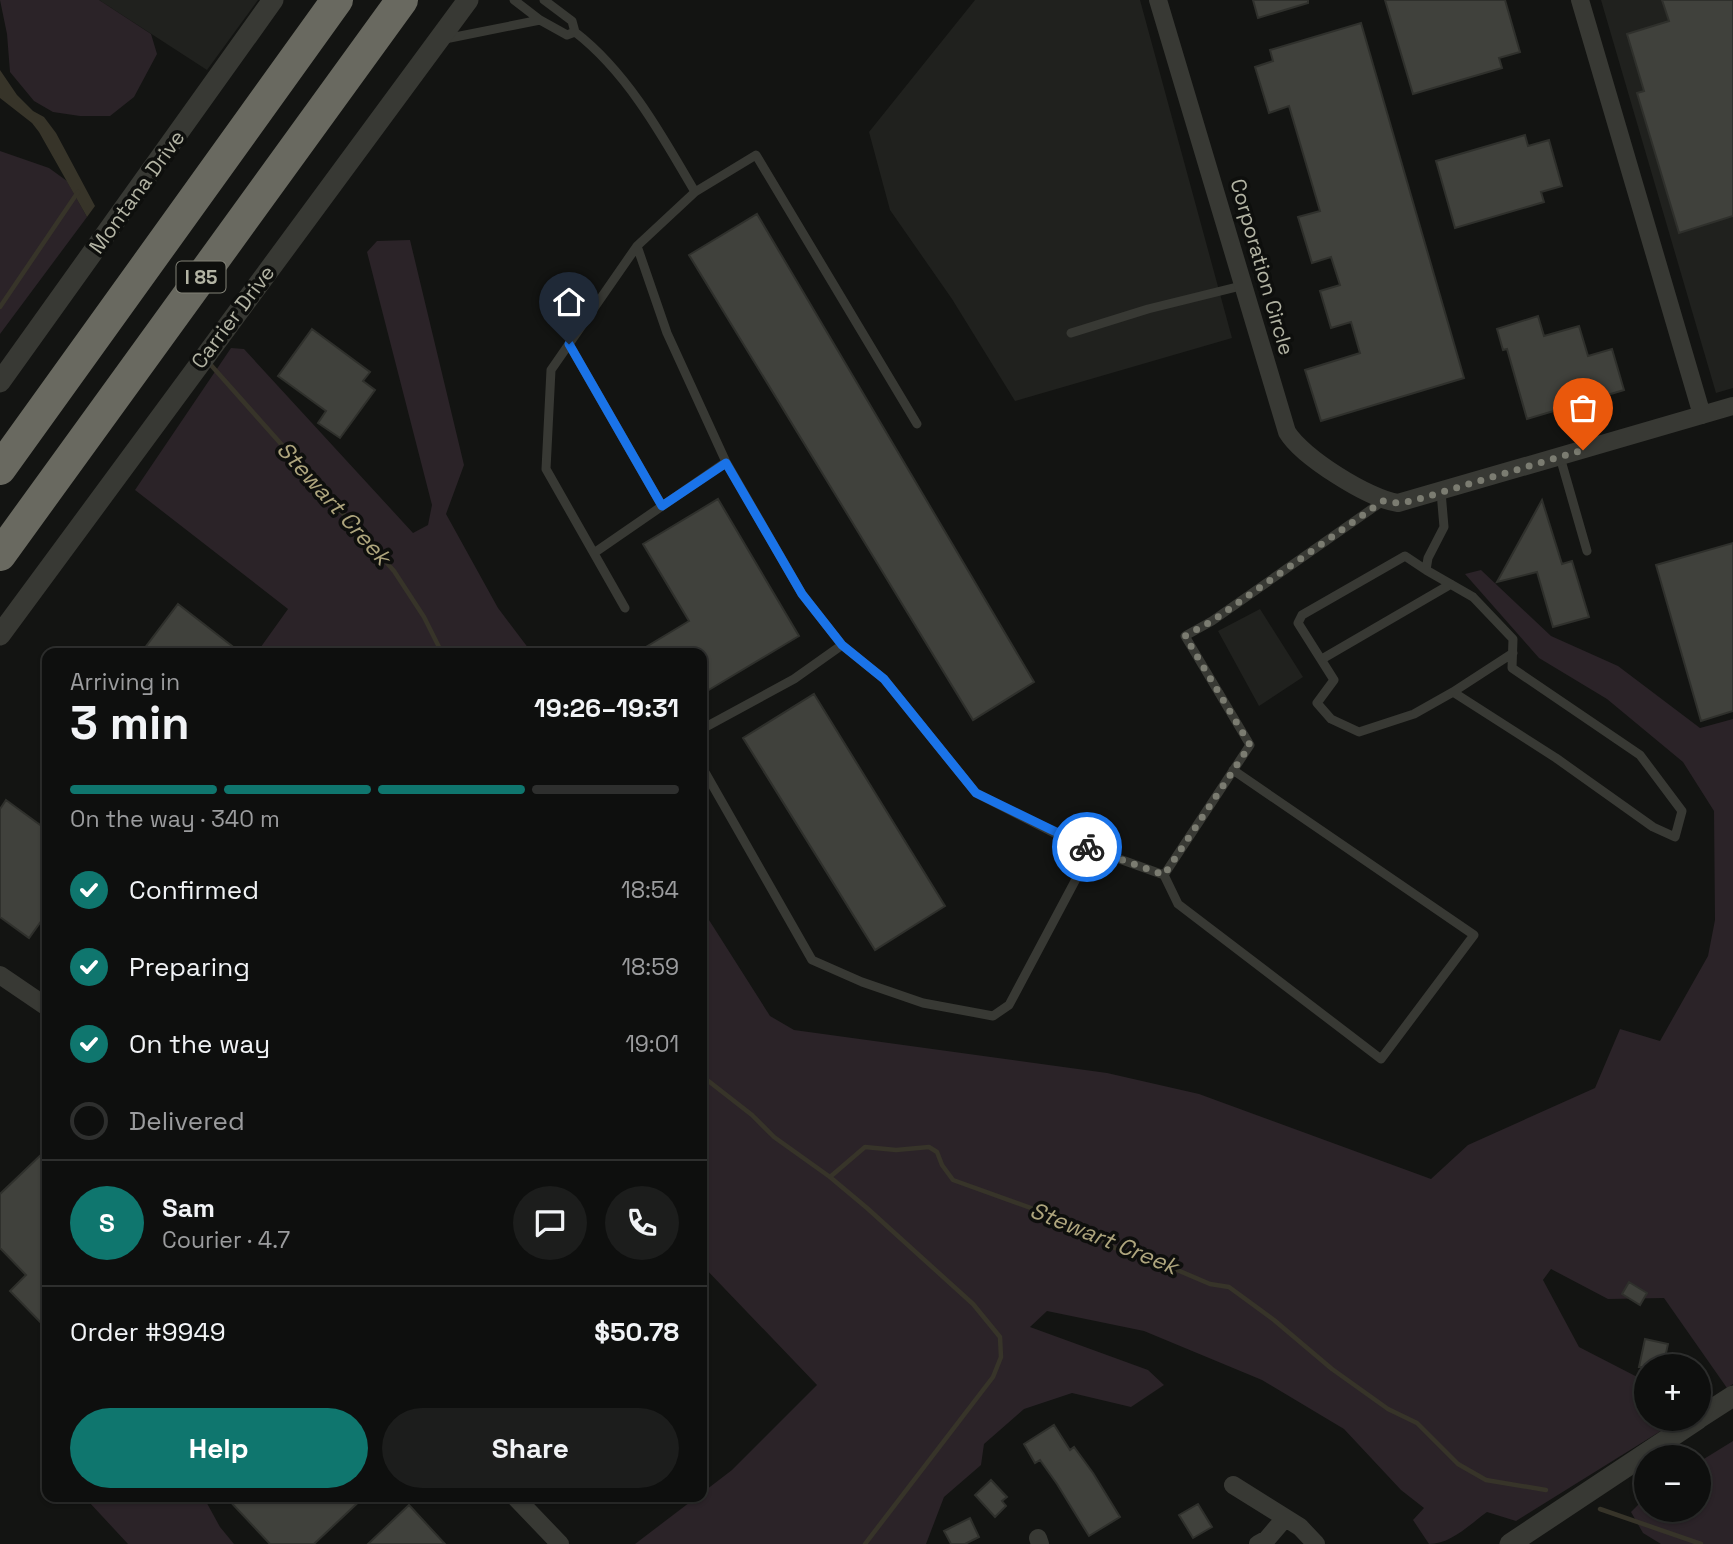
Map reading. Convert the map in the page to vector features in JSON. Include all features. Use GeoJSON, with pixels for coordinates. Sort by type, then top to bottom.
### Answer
{"type":"FeatureCollection","features":[{"type":"Feature","properties":{"kind":"highway","name":"I 85"},"geometry":{"type":"LineString","coordinates":[[0,469],[337,0]]}},
{"type":"Feature","properties":{"kind":"highway","name":"I 85"},"geometry":{"type":"LineString","coordinates":[[0,555],[402,0]]}},
{"type":"Feature","properties":{"kind":"street","name":"Montana Drive"},"geometry":{"type":"LineString","coordinates":[[0,382],[273,0]]}},
{"type":"Feature","properties":{"kind":"street","name":"Carrier Drive"},"geometry":{"type":"LineString","coordinates":[[0,635],[236,311],[468,0]]}},
{"type":"Feature","properties":{"kind":"street","name":"Corporation Circle"},"geometry":{"type":"LineString","coordinates":[[1158,0],[1287,432],[1294,444],[1383,501]]}},
{"type":"Feature","properties":{"kind":"street"},"geometry":{"type":"LineString","coordinates":[[1580,0],[1702,415]]}},
{"type":"Feature","properties":{"kind":"street"},"geometry":{"type":"LineString","coordinates":[[1383,501],[1398,503],[1441,492],[1733,406]]}},
{"type":"Feature","properties":{"kind":"street"},"geometry":{"type":"LineString","coordinates":[[0,975],[42,1004]]}},
{"type":"Feature","properties":{"kind":"street"},"geometry":{"type":"LineString","coordinates":[[1711,1410],[1733,1396]]}},
{"type":"Feature","properties":{"kind":"street"},"geometry":{"type":"LineString","coordinates":[[1519,1542],[1681,1431]]}},
{"type":"Feature","properties":{"kind":"street"},"geometry":{"type":"LineString","coordinates":[[1233,1485],[1300,1527],[1316,1544]]}},
{"type":"Feature","properties":{"kind":"street"},"geometry":{"type":"LineString","coordinates":[[520,1502],[560,1544]]}},
{"type":"Feature","properties":{"kind":"street"},"geometry":{"type":"LineString","coordinates":[[1258,1544],[1267,1539],[1284,1518]]}},
{"type":"Feature","properties":{"kind":"lane"},"geometry":{"type":"LineString","coordinates":[[514,0],[540,20],[567,35],[575,32]]}},
{"type":"Feature","properties":{"kind":"lane"},"geometry":{"type":"LineString","coordinates":[[544,0],[572,22],[575,32],[599,51],[649,117],[695,192]]}},
{"type":"Feature","properties":{"kind":"lane"},"geometry":{"type":"LineString","coordinates":[[440,40],[540,20]]}},
{"type":"Feature","properties":{"kind":"lane"},"geometry":{"type":"LineString","coordinates":[[625,608],[546,469],[551,370],[637,246],[695,192],[755,155],[917,424]]}},
{"type":"Feature","properties":{"kind":"lane"},"geometry":{"type":"LineString","coordinates":[[637,246],[667,333],[726,463],[802,594],[842,645],[884,679],[976,793],[1072,842],[1164,875],[1178,904],[1381,1059],[1474,934],[1233,771]]}},
{"type":"Feature","properties":{"kind":"lane"},"geometry":{"type":"LineString","coordinates":[[1070,333],[1148,309],[1245,285]]}},
{"type":"Feature","properties":{"kind":"lane"},"geometry":{"type":"LineString","coordinates":[[569,344],[662,506]]}},
{"type":"Feature","properties":{"kind":"lane"},"geometry":{"type":"LineString","coordinates":[[1560,457],[1587,551]]}},
{"type":"Feature","properties":{"kind":"lane"},"geometry":{"type":"LineString","coordinates":[[594,553],[726,463]]}},
{"type":"Feature","properties":{"kind":"lane"},"geometry":{"type":"LineString","coordinates":[[1426,570],[1428,558],[1444,527],[1441,492]]}},
{"type":"Feature","properties":{"kind":"lane"},"geometry":{"type":"LineString","coordinates":[[1164,875],[1250,745],[1185,636],[1212,621],[1383,501]]}},
{"type":"Feature","properties":{"kind":"lane"},"geometry":{"type":"LineString","coordinates":[[1453,692],[1556,758],[1653,827],[1675,837],[1682,811],[1640,755],[1512,668],[1513,653],[1513,639],[1473,597],[1405,556],[1302,615],[1298,623],[1334,680],[1317,703],[1331,719],[1359,732],[1414,714],[1513,653]]}},
{"type":"Feature","properties":{"kind":"lane"},"geometry":{"type":"LineString","coordinates":[[1322,659],[1451,584]]}},
{"type":"Feature","properties":{"kind":"lane"},"geometry":{"type":"LineString","coordinates":[[707,726],[794,679],[842,645]]}},
{"type":"Feature","properties":{"kind":"lane"},"geometry":{"type":"LineString","coordinates":[[707,776],[812,960],[862,982],[923,1003],[993,1016],[1009,1005],[1092,849]]}},
{"type":"Feature","properties":{"kind":"shaded area"},"geometry":{"type":"Polygon","coordinates":[[[0,0],[99,0],[151,34],[157,54],[134,97],[110,116],[80,116],[53,112],[34,101],[10,72],[7,34],[0,0]]]}},
{"type":"Feature","properties":{"kind":"shaded area"},"geometry":{"type":"Polygon","coordinates":[[[99,0],[258,0],[207,70],[99,0]]]}},
{"type":"Feature","properties":{"kind":"shaded area"},"geometry":{"type":"Polygon","coordinates":[[[975,0],[1140,0],[1232,338],[1015,401],[952,299],[890,210],[869,132],[975,0]]]}},
{"type":"Feature","properties":{"kind":"shaded area"},"geometry":{"type":"Polygon","coordinates":[[[1601,0],[1733,0],[1733,388],[1716,393],[1601,0]]]}},
{"type":"Feature","properties":{"kind":"shaded area"},"geometry":{"type":"Polygon","coordinates":[[[0,70],[17,95],[33,111],[44,117],[56,133],[95,206],[87,217],[39,132],[32,123],[0,98],[0,70]]]}},
{"type":"Feature","properties":{"kind":"shaded area"},"geometry":{"type":"Polygon","coordinates":[[[0,151],[49,168],[67,181],[87,217],[0,334],[0,151]]]}},
{"type":"Feature","properties":{"kind":"shaded area"},"geometry":{"type":"Polygon","coordinates":[[[410,240],[464,465],[446,514],[498,608],[528,648],[260,648],[288,609],[135,490],[231,348],[244,349],[413,533],[428,525],[432,505],[367,252],[377,241],[410,240]]]}},
{"type":"Feature","properties":{"kind":"shaded area"},"geometry":{"type":"Polygon","coordinates":[[[1481,570],[1551,636],[1618,666],[1700,728],[1733,719],[1733,1384],[1727,1388],[1711,1365],[1711,1354],[1703,1354],[1664,1298],[1608,1299],[1551,1269],[1543,1280],[1579,1347],[1634,1375],[1634,1431],[1661,1431],[1634,1445],[1634,1448],[1516,1521],[1487,1512],[1445,1541],[1429,1544],[1413,1520],[1424,1508],[1401,1490],[1344,1429],[1262,1380],[1144,1331],[1047,1311],[1030,1327],[1148,1370],[1164,1385],[1131,1407],[1072,1393],[1024,1409],[984,1444],[981,1465],[944,1497],[926,1544],[635,1544],[690,1502],[707,1502],[707,1489],[732,1470],[817,1385],[707,1270],[707,917],[770,1016],[794,1030],[1107,1073],[1199,1094],[1431,1179],[1468,1145],[1595,1088],[1620,1029],[1660,1041],[1708,956],[1715,920],[1714,811],[1683,762],[1607,699],[1539,658],[1465,574],[1481,570]]]}},
{"type":"Feature","properties":{"kind":"shaded area"},"geometry":{"type":"Polygon","coordinates":[[[1260,609],[1303,677],[1259,706],[1218,631],[1260,609]]]}},
{"type":"Feature","properties":{"kind":"shaded area"},"geometry":{"type":"Polygon","coordinates":[[[1733,1441],[1733,1544],[1661,1544],[1643,1533],[1637,1522],[1711,1522],[1711,1455],[1733,1441]]]}},
{"type":"Feature","properties":{"kind":"shaded area"},"geometry":{"type":"Polygon","coordinates":[[[89,1502],[206,1502],[220,1527],[234,1544],[128,1544],[89,1502]]]}},
{"type":"Feature","properties":{"kind":"building"},"geometry":{"type":"Polygon","coordinates":[[[1253,0],[1308,0],[1308,3],[1258,18],[1253,0]]]}},
{"type":"Feature","properties":{"kind":"building"},"geometry":{"type":"Polygon","coordinates":[[[1385,0],[1505,0],[1520,52],[1499,58],[1502,68],[1413,94],[1385,0]]]}},
{"type":"Feature","properties":{"kind":"building"},"geometry":{"type":"Polygon","coordinates":[[[1662,0],[1733,0],[1733,216],[1679,233],[1637,93],[1644,91],[1627,34],[1669,21],[1662,0]]]}},
{"type":"Feature","properties":{"kind":"building"},"geometry":{"type":"Polygon","coordinates":[[[1361,23],[1464,378],[1321,421],[1305,370],[1360,353],[1351,322],[1331,328],[1320,291],[1340,285],[1331,257],[1312,263],[1298,217],[1320,211],[1289,106],[1269,113],[1255,67],[1273,61],[1270,50],[1361,23]]]}},
{"type":"Feature","properties":{"kind":"building"},"geometry":{"type":"Polygon","coordinates":[[[1525,135],[1528,146],[1549,140],[1562,186],[1541,192],[1544,202],[1455,228],[1436,161],[1525,135]]]}},
{"type":"Feature","properties":{"kind":"building"},"geometry":{"type":"Polygon","coordinates":[[[757,214],[1034,682],[973,720],[689,255],[757,214]]]}},
{"type":"Feature","properties":{"kind":"building"},"geometry":{"type":"Polygon","coordinates":[[[1538,316],[1544,336],[1579,326],[1588,356],[1612,349],[1624,390],[1527,419],[1507,349],[1503,350],[1497,329],[1538,316]]]}},
{"type":"Feature","properties":{"kind":"building"},"geometry":{"type":"Polygon","coordinates":[[[312,329],[370,372],[363,381],[375,390],[340,438],[318,423],[326,411],[278,376],[312,329]]]}},
{"type":"Feature","properties":{"kind":"building"},"geometry":{"type":"Polygon","coordinates":[[[718,499],[799,636],[707,691],[707,648],[644,648],[689,621],[643,544],[718,499]]]}},
{"type":"Feature","properties":{"kind":"building"},"geometry":{"type":"Polygon","coordinates":[[[1542,500],[1562,564],[1572,561],[1589,617],[1553,627],[1537,572],[1497,582],[1542,500]]]}},
{"type":"Feature","properties":{"kind":"building"},"geometry":{"type":"Polygon","coordinates":[[[1733,543],[1733,711],[1701,721],[1656,565],[1733,543]]]}},
{"type":"Feature","properties":{"kind":"building"},"geometry":{"type":"Polygon","coordinates":[[[178,604],[235,648],[145,648],[178,604]]]}},
{"type":"Feature","properties":{"kind":"building"},"geometry":{"type":"Polygon","coordinates":[[[814,694],[945,906],[875,950],[743,738],[814,694]]]}},
{"type":"Feature","properties":{"kind":"building"},"geometry":{"type":"Polygon","coordinates":[[[6,800],[42,826],[42,920],[29,938],[0,917],[0,809],[6,800]]]}},
{"type":"Feature","properties":{"kind":"building"},"geometry":{"type":"Polygon","coordinates":[[[42,1154],[42,1324],[10,1291],[26,1275],[0,1248],[0,1194],[42,1154]]]}},
{"type":"Feature","properties":{"kind":"building"},"geometry":{"type":"Polygon","coordinates":[[[1629,1282],[1647,1293],[1640,1305],[1622,1294],[1629,1282]]]}},
{"type":"Feature","properties":{"kind":"building"},"geometry":{"type":"Polygon","coordinates":[[[1645,1339],[1668,1344],[1666,1354],[1642,1354],[1645,1339]]]}},
{"type":"Feature","properties":{"kind":"building"},"geometry":{"type":"Polygon","coordinates":[[[1054,1425],[1070,1450],[1074,1447],[1093,1473],[1120,1517],[1089,1536],[1057,1484],[1040,1460],[1035,1463],[1024,1444],[1054,1425]]]}},
{"type":"Feature","properties":{"kind":"building"},"geometry":{"type":"Polygon","coordinates":[[[991,1480],[1007,1497],[1002,1501],[1006,1506],[995,1517],[975,1495],[991,1480]]]}},
{"type":"Feature","properties":{"kind":"building"},"geometry":{"type":"Polygon","coordinates":[[[231,1502],[359,1502],[314,1544],[270,1544],[231,1502]]]}},
{"type":"Feature","properties":{"kind":"building"},"geometry":{"type":"Polygon","coordinates":[[[1198,1504],[1212,1527],[1193,1538],[1179,1515],[1198,1504]]]}},
{"type":"Feature","properties":{"kind":"building"},"geometry":{"type":"Polygon","coordinates":[[[409,1505],[445,1544],[368,1544],[409,1505]]]}},
{"type":"Feature","properties":{"kind":"building"},"geometry":{"type":"Polygon","coordinates":[[[970,1518],[979,1537],[965,1544],[951,1544],[944,1531],[970,1518]]]}},
{"type":"Feature","properties":{"kind":"waterway"},"geometry":{"type":"LineString","coordinates":[[0,307],[78,192]]}},
{"type":"Feature","properties":{"kind":"waterway","name":"Stewart Creek"},"geometry":{"type":"LineString","coordinates":[[210,364],[394,571],[424,617],[440,648]]}},
{"type":"Feature","properties":{"kind":"waterway"},"geometry":{"type":"LineString","coordinates":[[707,1080],[752,1115],[774,1137],[830,1177],[867,1208],[973,1304],[1000,1337],[1001,1357],[993,1377],[865,1544]]}},
{"type":"Feature","properties":{"kind":"waterway","name":"Stewart Creek"},"geometry":{"type":"LineString","coordinates":[[830,1177],[865,1147],[896,1150],[929,1147],[937,1152],[942,1165],[953,1180],[1067,1221],[1115,1248],[1142,1255],[1210,1284],[1229,1287],[1274,1320],[1332,1369],[1388,1409],[1417,1423],[1458,1464],[1486,1480],[1546,1490]]}},
{"type":"Feature","properties":{"kind":"waterway","name":"Stewart Creek"},"geometry":{"type":"LineString","coordinates":[[1600,1509],[1701,1544]]}},
{"type":"Feature","properties":{"kind":"way so far"},"geometry":{"type":"LineString","coordinates":[[1087,847],[1164,875],[1250,745],[1185,636],[1212,621],[1383,501],[1412,501],[1583,450]]}},
{"type":"Feature","properties":{"kind":"route"},"geometry":{"type":"LineString","coordinates":[[569,344],[662,506],[726,463],[802,594],[842,645],[884,679],[976,793],[1087,847]]}}]}
